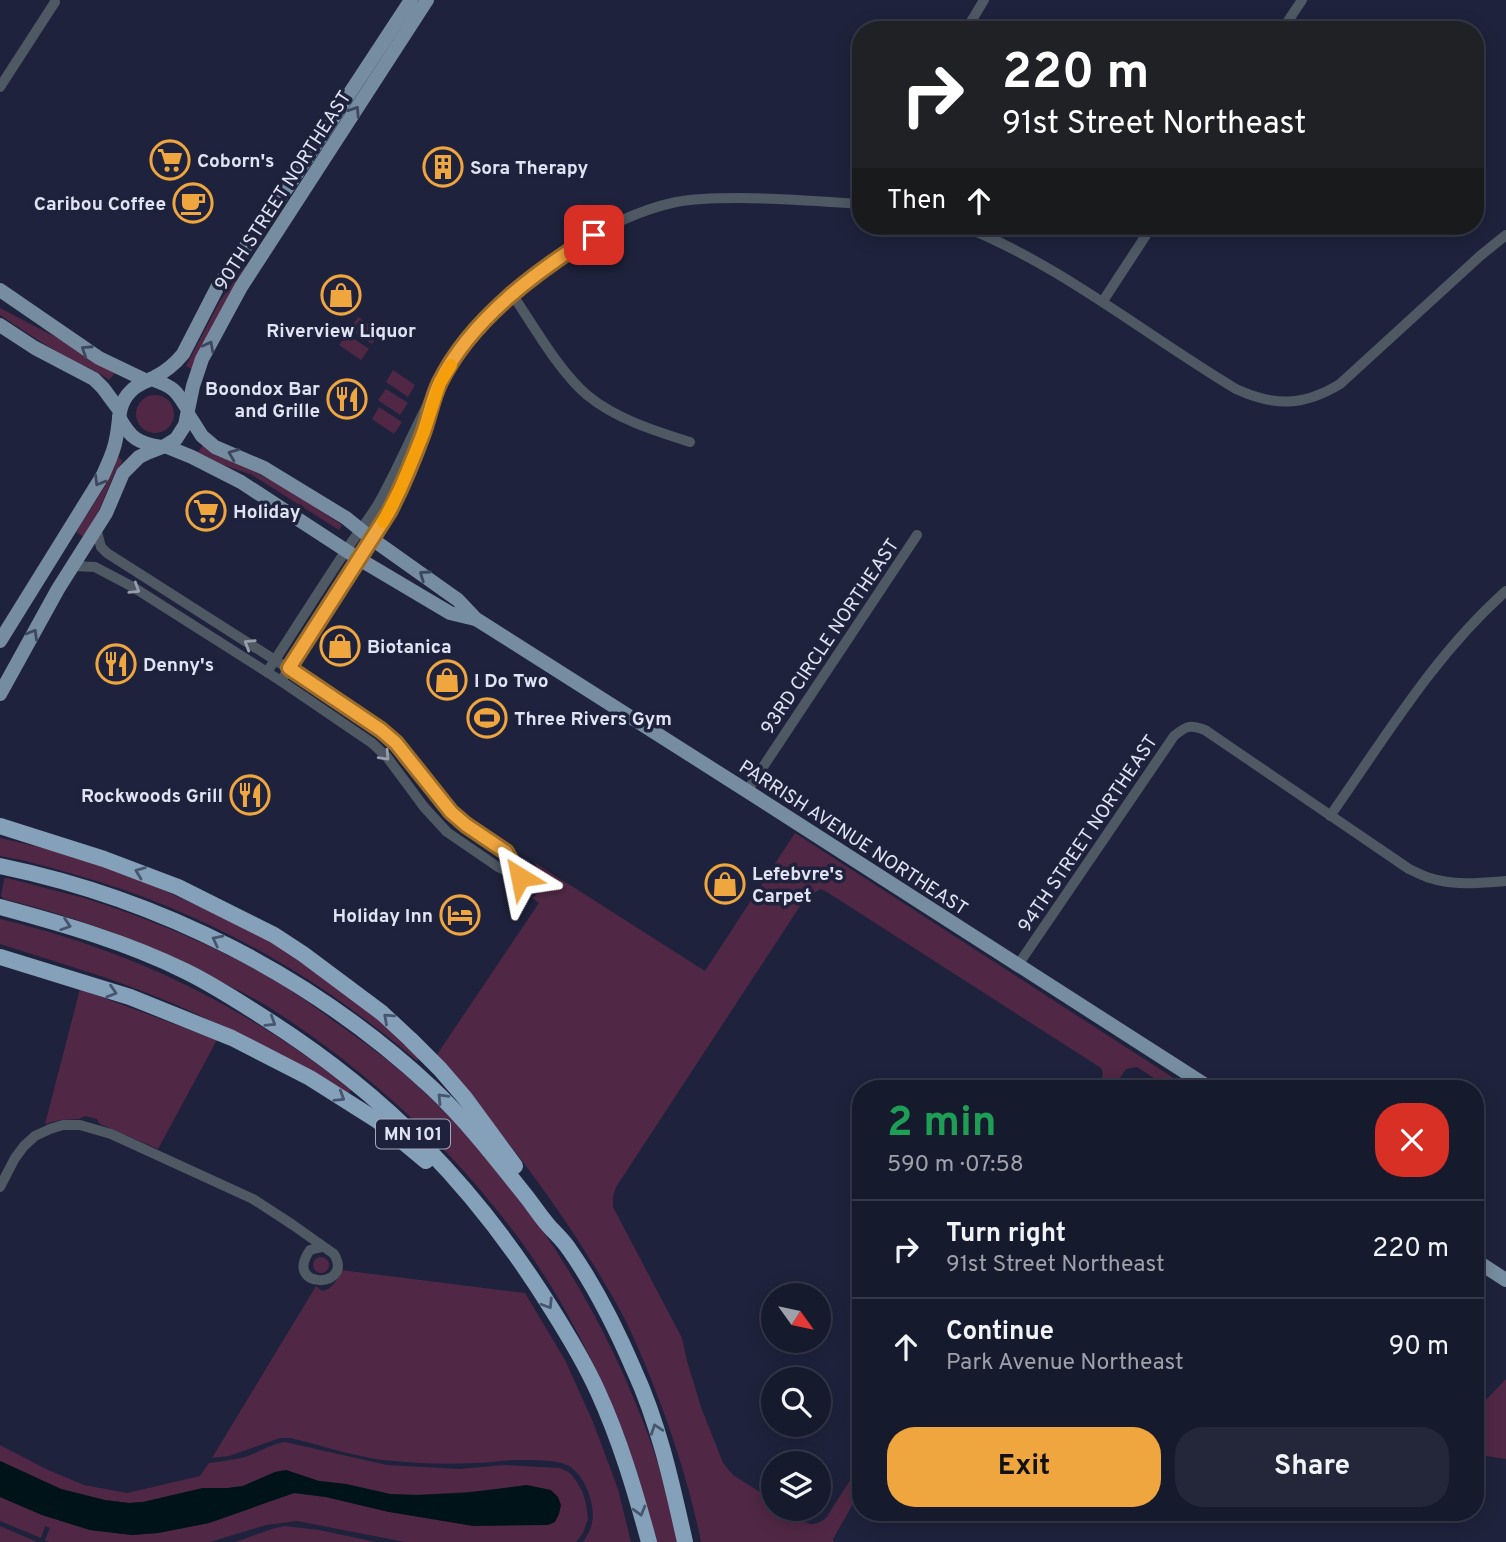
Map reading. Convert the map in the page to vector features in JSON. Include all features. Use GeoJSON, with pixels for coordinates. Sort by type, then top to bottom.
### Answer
{"type":"FeatureCollection","features":[{"type":"Feature","properties":{"kind":"highway"},"geometry":{"type":"LineString","coordinates":[[0,826],[144,873],[274,935],[327,970],[382,1013],[440,1069],[465,1098],[535,1194],[549,1226]]}},
{"type":"Feature","properties":{"kind":"highway"},"geometry":{"type":"LineString","coordinates":[[0,835],[42,844],[51,843]]}},
{"type":"Feature","properties":{"kind":"highway","name":"MN 101"},"geometry":{"type":"LineString","coordinates":[[0,866],[78,885],[144,908],[251,957],[321,999],[374,1038],[433,1088],[472,1130],[568,1247],[607,1313],[636,1373],[657,1432],[685,1542]]}},
{"type":"Feature","properties":{"kind":"highway","name":"MN 101"},"geometry":{"type":"LineString","coordinates":[[0,907],[73,927],[186,971],[296,1037],[401,1121],[446,1167],[489,1218],[531,1276],[568,1336],[597,1390],[620,1447],[649,1542]]}},
{"type":"Feature","properties":{"kind":"highway"},"geometry":{"type":"LineString","coordinates":[[2,959],[130,997],[233,1038],[310,1079],[378,1121],[422,1156],[473,1208],[531,1276]]}},
{"type":"Feature","properties":{"kind":"main road","name":"90TH STREET NORTHEAST"},"geometry":{"type":"LineString","coordinates":[[149,380],[166,371],[183,354],[218,286],[301,167],[411,0]]}},
{"type":"Feature","properties":{"kind":"main road","name":"90TH STREET NORTHEAST"},"geometry":{"type":"LineString","coordinates":[[188,412],[202,359],[241,287],[427,0]]}},
{"type":"Feature","properties":{"kind":"main road"},"geometry":{"type":"LineString","coordinates":[[0,290],[99,358],[172,387],[188,412],[181,433],[164,447],[139,457],[123,472],[106,513],[58,589],[0,694]]}},
{"type":"Feature","properties":{"kind":"main road"},"geometry":{"type":"LineString","coordinates":[[0,325],[35,348],[94,379],[120,414],[125,429],[131,436],[140,442],[164,447]]}},
{"type":"Feature","properties":{"kind":"main road"},"geometry":{"type":"LineString","coordinates":[[0,641],[103,475],[113,452],[120,414],[127,394],[149,380]]}},
{"type":"Feature","properties":{"kind":"main road","name":"PARRISH AVENUE NORTHEAST"},"geometry":{"type":"LineString","coordinates":[[188,412],[202,436],[215,447],[264,468],[346,518],[458,600],[476,619],[1198,1080]]}},
{"type":"Feature","properties":{"kind":"main road","name":"PARRISH AVENUE NORTHEAST"},"geometry":{"type":"LineString","coordinates":[[164,447],[192,457],[241,482],[359,559],[450,613],[476,619]]}},
{"type":"Feature","properties":{"kind":"main road"},"geometry":{"type":"LineString","coordinates":[[1484,1266],[1506,1280]]}},
{"type":"Feature","properties":{"kind":"street"},"geometry":{"type":"LineString","coordinates":[[972,21],[984,0]]}},
{"type":"Feature","properties":{"kind":"street"},"geometry":{"type":"LineString","coordinates":[[1288,21],[1302,0]]}},
{"type":"Feature","properties":{"kind":"street"},"geometry":{"type":"LineString","coordinates":[[0,87],[55,2]]}},
{"type":"Feature","properties":{"kind":"street"},"geometry":{"type":"LineString","coordinates":[[267,673],[346,550],[389,512],[424,432],[440,383],[457,355],[480,325],[548,265],[622,220],[677,202],[704,198],[777,198],[852,203]]}},
{"type":"Feature","properties":{"kind":"street"},"geometry":{"type":"LineString","coordinates":[[983,235],[1021,252],[1103,301],[1236,389],[1254,397],[1290,402],[1307,400],[1340,384],[1506,235]]}},
{"type":"Feature","properties":{"kind":"street"},"geometry":{"type":"LineString","coordinates":[[1103,301],[1146,235]]}},
{"type":"Feature","properties":{"kind":"street"},"geometry":{"type":"LineString","coordinates":[[512,294],[571,380],[587,395],[620,416],[690,442]]}},
{"type":"Feature","properties":{"kind":"street"},"geometry":{"type":"LineString","coordinates":[[73,566],[95,567],[115,577],[281,681],[372,743],[387,757],[424,807],[447,832],[498,867],[520,877],[506,852],[451,812],[396,743],[381,730],[107,552],[101,547],[96,528]]}},
{"type":"Feature","properties":{"kind":"street"},"geometry":{"type":"LineString","coordinates":[[281,681],[359,559],[366,534]]}},
{"type":"Feature","properties":{"kind":"street","name":"93RD CIRCLE NORTHEAST"},"geometry":{"type":"LineString","coordinates":[[747,791],[917,535]]}},
{"type":"Feature","properties":{"kind":"street"},"geometry":{"type":"LineString","coordinates":[[1506,591],[1441,658],[1330,816],[1409,869],[1430,878],[1465,883],[1506,881]]}},
{"type":"Feature","properties":{"kind":"street","name":"94TH STREET NORTHEAST"},"geometry":{"type":"LineString","coordinates":[[1018,965],[1174,736],[1189,726],[1205,730],[1330,816]]}},
{"type":"Feature","properties":{"kind":"street"},"geometry":{"type":"LineString","coordinates":[[0,1187],[15,1158],[35,1136],[63,1125],[80,1125],[111,1135],[253,1199],[293,1224],[322,1247]]}},
{"type":"Feature","properties":{"kind":"shaded area"},"geometry":{"type":"Polygon","coordinates":[[[245,266],[248,268],[193,370],[186,366],[220,301],[245,266]]]}},
{"type":"Feature","properties":{"kind":"shaded area"},"geometry":{"type":"Polygon","coordinates":[[[0,308],[65,342],[115,373],[109,380],[61,354],[0,315],[0,308]]]}},
{"type":"Feature","properties":{"kind":"shaded area"},"geometry":{"type":"Polygon","coordinates":[[[358,317],[380,332],[372,344],[350,329],[358,317]]]}},
{"type":"Feature","properties":{"kind":"shaded area"},"geometry":{"type":"Polygon","coordinates":[[[347,334],[369,349],[361,360],[339,345],[347,334]]]}},
{"type":"Feature","properties":{"kind":"shaded area"},"geometry":{"type":"Polygon","coordinates":[[[393,370],[415,385],[408,397],[386,382],[393,370]]]}},
{"type":"Feature","properties":{"kind":"shaded area"},"geometry":{"type":"Polygon","coordinates":[[[386,389],[408,403],[400,415],[378,400],[386,389]]]}},
{"type":"Feature","properties":{"kind":"shaded area"},"geometry":{"type":"Polygon","coordinates":[[[155,395],[169,400],[174,414],[169,428],[155,433],[141,428],[136,414],[141,400],[155,395]]]}},
{"type":"Feature","properties":{"kind":"shaded area"},"geometry":{"type":"Polygon","coordinates":[[[379,407],[402,422],[394,434],[372,419],[379,407]]]}},
{"type":"Feature","properties":{"kind":"shaded area"},"geometry":{"type":"Polygon","coordinates":[[[203,445],[288,489],[342,525],[339,530],[252,475],[198,452],[203,445]]]}},
{"type":"Feature","properties":{"kind":"shaded area"},"geometry":{"type":"Polygon","coordinates":[[[118,457],[123,461],[84,537],[76,532],[107,483],[118,457]]]}},
{"type":"Feature","properties":{"kind":"shaded area"},"geometry":{"type":"Polygon","coordinates":[[[795,833],[1177,1080],[1157,1080],[1137,1067],[1126,1069],[1118,1080],[1101,1080],[1101,1068],[827,892],[821,889],[806,897],[616,1187],[613,1207],[682,1338],[701,1407],[723,1463],[733,1475],[761,1492],[761,1521],[804,1521],[813,1524],[831,1521],[831,1510],[852,1477],[852,1506],[833,1539],[834,1542],[701,1542],[667,1423],[640,1352],[620,1311],[596,1268],[532,1174],[436,1056],[539,903],[532,898],[542,881],[534,862],[705,971],[795,833]]]}},
{"type":"Feature","properties":{"kind":"shaded area"},"geometry":{"type":"Polygon","coordinates":[[[0,838],[74,855],[150,884],[273,940],[348,993],[420,1057],[417,1061],[338,1000],[256,948],[168,906],[121,889],[46,866],[0,856],[0,838]]]}},
{"type":"Feature","properties":{"kind":"shaded area"},"geometry":{"type":"Polygon","coordinates":[[[4,879],[123,911],[180,933],[249,966],[298,996],[375,1050],[452,1120],[523,1202],[582,1293],[630,1390],[650,1440],[677,1542],[657,1542],[623,1434],[609,1399],[558,1298],[511,1228],[449,1155],[379,1088],[264,1004],[145,945],[90,924],[4,899],[1,896],[4,879]]]}},
{"type":"Feature","properties":{"kind":"shaded area"},"geometry":{"type":"Polygon","coordinates":[[[0,919],[95,947],[185,985],[270,1032],[351,1090],[348,1094],[236,1033],[167,1001],[0,944],[0,919]]]}},
{"type":"Feature","properties":{"kind":"shaded area"},"geometry":{"type":"Polygon","coordinates":[[[80,989],[217,1040],[158,1149],[102,1125],[97,1119],[85,1116],[45,1124],[80,989]]]}},
{"type":"Feature","properties":{"kind":"shaded area"},"geometry":{"type":"Polygon","coordinates":[[[318,1257],[324,1257],[329,1265],[327,1271],[318,1273],[313,1268],[313,1262],[318,1257]]]}},
{"type":"Feature","properties":{"kind":"shaded area"},"geometry":{"type":"Polygon","coordinates":[[[341,1270],[525,1293],[565,1360],[593,1422],[618,1489],[631,1542],[583,1542],[592,1523],[591,1500],[575,1471],[558,1462],[516,1460],[451,1464],[394,1461],[360,1456],[290,1438],[280,1438],[229,1456],[212,1458],[316,1286],[322,1291],[329,1288],[341,1270]]]}},
{"type":"Feature","properties":{"kind":"shaded area"},"geometry":{"type":"Polygon","coordinates":[[[1506,1379],[1506,1459],[1484,1455],[1484,1402],[1506,1379]]]}},
{"type":"Feature","properties":{"kind":"shaded area"},"geometry":{"type":"Polygon","coordinates":[[[285,1442],[387,1465],[459,1469],[505,1465],[560,1468],[570,1473],[582,1491],[588,1519],[576,1542],[405,1542],[297,1521],[266,1525],[210,1542],[49,1542],[45,1540],[50,1528],[45,1526],[41,1538],[0,1521],[0,1497],[42,1515],[90,1530],[132,1535],[209,1523],[294,1493],[326,1497],[389,1512],[527,1485],[486,1491],[390,1494],[319,1481],[286,1470],[243,1486],[203,1488],[129,1503],[61,1489],[0,1461],[0,1445],[84,1485],[127,1493],[200,1476],[209,1463],[243,1457],[285,1442]]]}},
{"type":"Feature","properties":{"kind":"shaded area"},"geometry":{"type":"Polygon","coordinates":[[[0,1461],[61,1489],[129,1503],[203,1488],[243,1486],[286,1470],[319,1481],[390,1494],[463,1493],[527,1485],[551,1490],[561,1505],[555,1522],[548,1525],[473,1526],[294,1493],[209,1523],[132,1535],[90,1530],[42,1515],[0,1497],[0,1461]]]}},
{"type":"Feature","properties":{"kind":"shaded area"},"geometry":{"type":"Polygon","coordinates":[[[0,1526],[37,1542],[0,1542],[0,1526]]]}},
{"type":"Feature","properties":{"kind":"shaded area"},"geometry":{"type":"Polygon","coordinates":[[[285,1526],[319,1530],[376,1542],[235,1542],[285,1526]]]}},
{"type":"Feature","properties":{"kind":"slow traffic"},"geometry":{"type":"LineString","coordinates":[[383,522],[424,432],[440,383],[451,365]]}},
{"type":"Feature","properties":{"kind":"place","name":"Coborn's"},"geometry":{"type":"Point","coordinates":[170,160]}},
{"type":"Feature","properties":{"kind":"place","name":"Sora Therapy"},"geometry":{"type":"Point","coordinates":[443,167]}},
{"type":"Feature","properties":{"kind":"place","name":"Caribou Coffee"},"geometry":{"type":"Point","coordinates":[193,203]}},
{"type":"Feature","properties":{"kind":"place","name":"Riverview Liquor"},"geometry":{"type":"Point","coordinates":[341,295]}},
{"type":"Feature","properties":{"kind":"place","name":"Boondox Bar and Grille"},"geometry":{"type":"Point","coordinates":[347,399]}},
{"type":"Feature","properties":{"kind":"place","name":"Holiday"},"geometry":{"type":"Point","coordinates":[206,511]}},
{"type":"Feature","properties":{"kind":"place","name":"Biotanica"},"geometry":{"type":"Point","coordinates":[340,646]}},
{"type":"Feature","properties":{"kind":"place","name":"Denny's"},"geometry":{"type":"Point","coordinates":[116,664]}},
{"type":"Feature","properties":{"kind":"place","name":"I Do Two"},"geometry":{"type":"Point","coordinates":[447,680]}},
{"type":"Feature","properties":{"kind":"place","name":"Three Rivers Gym"},"geometry":{"type":"Point","coordinates":[487,718]}},
{"type":"Feature","properties":{"kind":"place","name":"Rockwoods Grill"},"geometry":{"type":"Point","coordinates":[250,795]}},
{"type":"Feature","properties":{"kind":"place","name":"Lefebvre's Carpet"},"geometry":{"type":"Point","coordinates":[725,884]}},
{"type":"Feature","properties":{"kind":"place","name":"Holiday Inn"},"geometry":{"type":"Point","coordinates":[460,915]}},
{"type":"Feature","properties":{"kind":"route"},"geometry":{"type":"LineString","coordinates":[[520,877],[506,852],[451,812],[396,743],[289,668],[389,512],[424,432],[440,383],[457,355],[480,325],[512,294],[548,265],[594,235]]}}]}
